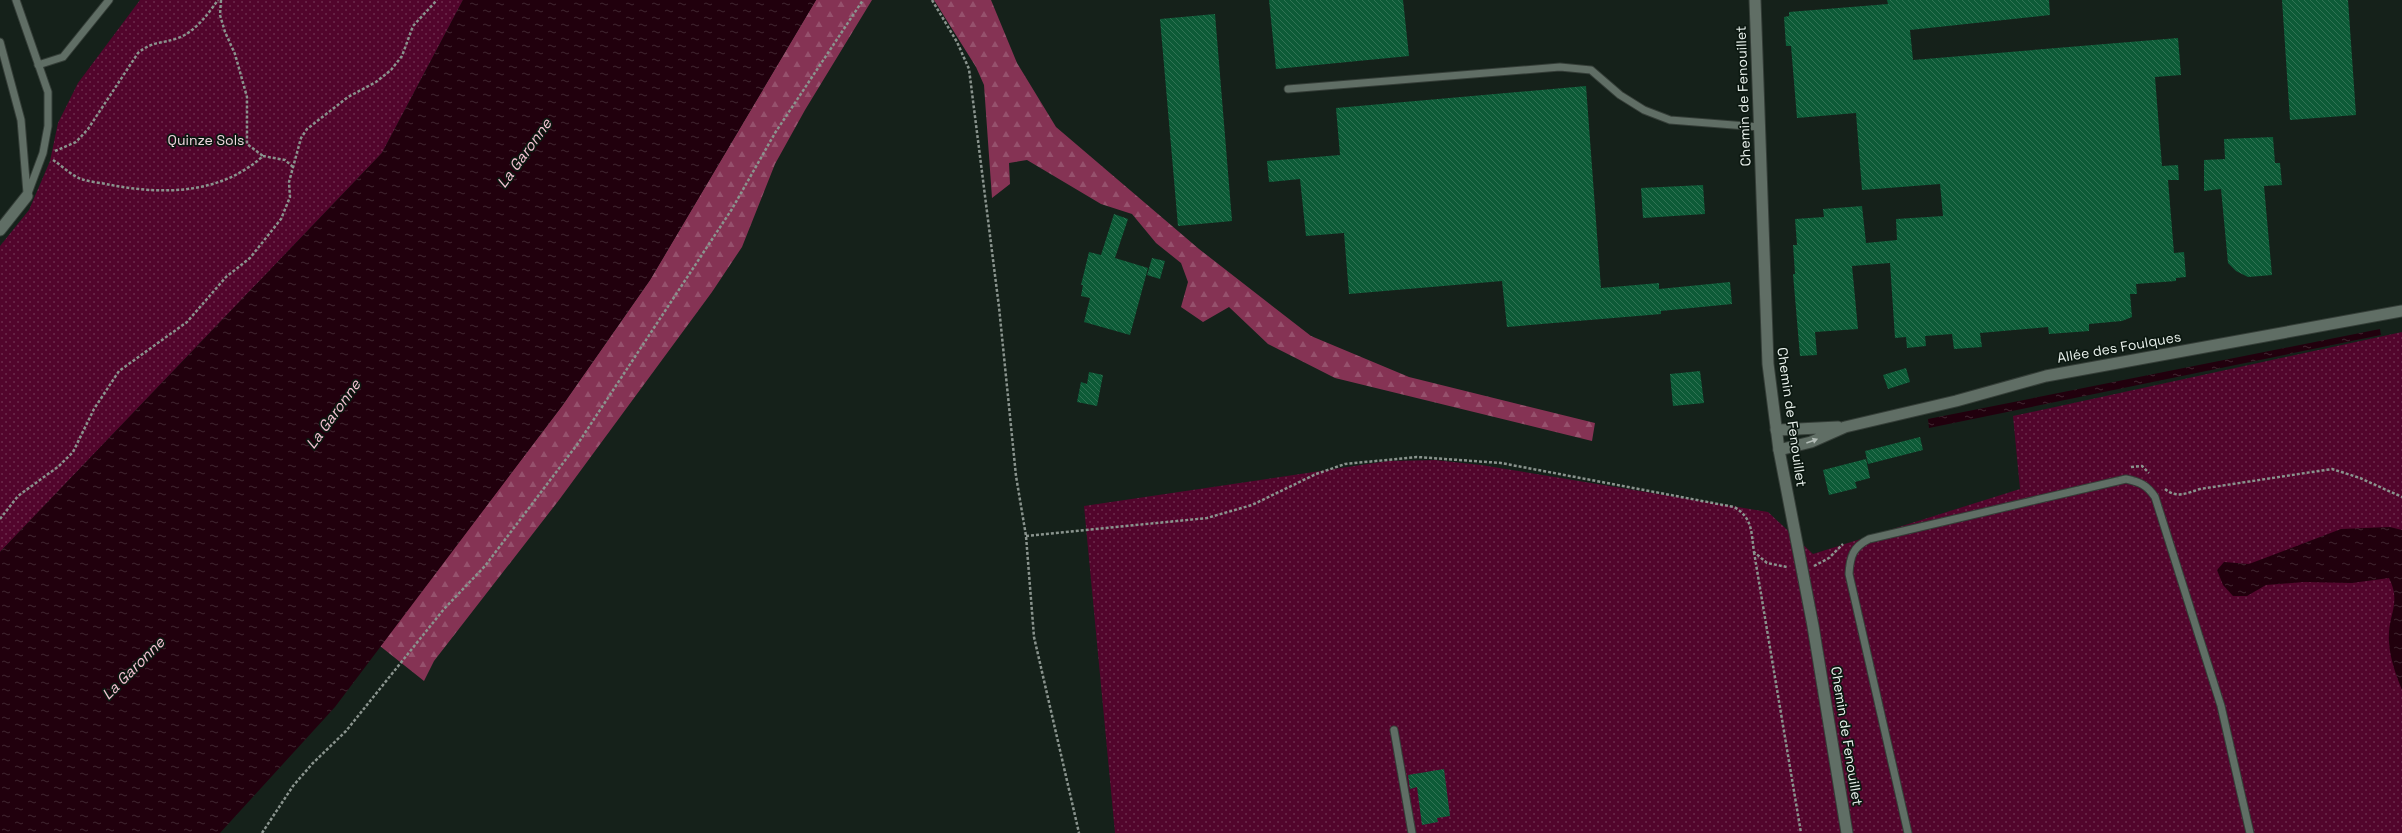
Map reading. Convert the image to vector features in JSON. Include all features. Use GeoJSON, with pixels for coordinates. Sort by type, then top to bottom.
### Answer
{"type":"FeatureCollection","features":[{"type":"Feature","properties":{"kind":"street","name":"Chemin de Fenouillet"},"geometry":{"type":"LineString","coordinates":[[1755,0],[1768,364],[1778,450],[1814,626],[1847,833]]}},
{"type":"Feature","properties":{"kind":"street"},"geometry":{"type":"LineString","coordinates":[[0,230],[27,196]]}},
{"type":"Feature","properties":{"kind":"street","name":"Allée des Foulques"},"geometry":{"type":"LineString","coordinates":[[1778,450],[1811,442],[1845,427],[1956,401],[2046,376],[2402,311]]}},
{"type":"Feature","properties":{"kind":"street","name":"Allée des Foulques"},"geometry":{"type":"LineString","coordinates":[[1776,430],[1845,427]]}},
{"type":"Feature","properties":{"kind":"lane"},"geometry":{"type":"LineString","coordinates":[[16,0],[48,92],[48,126],[43,153],[27,196]]}},
{"type":"Feature","properties":{"kind":"lane"},"geometry":{"type":"LineString","coordinates":[[38,65],[63,57],[109,0]]}},
{"type":"Feature","properties":{"kind":"lane"},"geometry":{"type":"LineString","coordinates":[[0,42],[21,120],[27,196]]}},
{"type":"Feature","properties":{"kind":"lane"},"geometry":{"type":"LineString","coordinates":[[1288,89],[1560,67],[1591,70],[1620,95],[1644,110],[1670,120],[1759,126]]}},
{"type":"Feature","properties":{"kind":"lane"},"geometry":{"type":"LineString","coordinates":[[1908,833],[1849,574],[1850,558],[1858,545],[1869,539],[2126,479],[2138,482],[2148,487],[2155,497],[2221,706],[2250,833]]}},
{"type":"Feature","properties":{"kind":"lane"},"geometry":{"type":"LineString","coordinates":[[1394,730],[1412,833]]}},
{"type":"Feature","properties":{"kind":"path"},"geometry":{"type":"LineString","coordinates":[[43,153],[50,153],[76,142],[88,129],[138,53],[148,45],[179,38],[191,30],[219,0]]}},
{"type":"Feature","properties":{"kind":"path"},"geometry":{"type":"LineString","coordinates":[[219,0],[220,15],[225,32],[235,54],[247,97],[247,144],[263,156],[285,160],[293,167]]}},
{"type":"Feature","properties":{"kind":"path"},"geometry":{"type":"LineString","coordinates":[[0,518],[18,496],[59,466],[73,452],[94,409],[119,371],[187,322],[226,277],[250,258],[281,219],[290,196],[289,182],[301,138],[306,129],[348,97],[376,82],[391,70],[402,56],[414,26],[437,0]]}},
{"type":"Feature","properties":{"kind":"path"},"geometry":{"type":"LineString","coordinates":[[262,833],[293,786],[312,764],[346,731],[444,610],[485,566],[579,442],[728,215],[776,133],[863,0]]}},
{"type":"Feature","properties":{"kind":"path"},"geometry":{"type":"LineString","coordinates":[[932,0],[957,42],[969,69],[999,307],[1016,476],[1026,536],[1034,637],[1079,833]]}},
{"type":"Feature","properties":{"kind":"path"},"geometry":{"type":"LineString","coordinates":[[43,153],[81,179],[139,190],[191,190],[213,186],[236,176],[263,156]]}},
{"type":"Feature","properties":{"kind":"path"},"geometry":{"type":"LineString","coordinates":[[1026,536],[1208,518],[1252,505],[1316,474],[1345,464],[1417,457],[1501,463],[1734,507],[1744,513],[1749,520],[1801,833]]}},
{"type":"Feature","properties":{"kind":"path"},"geometry":{"type":"LineString","coordinates":[[1754,552],[1767,563],[1790,568]]}},
{"type":"Feature","properties":{"kind":"green space","name":"Quinze Sols"},"geometry":{"type":"Polygon","coordinates":[[[140,0],[463,0],[382,153],[0,552],[0,246],[29,210],[50,161],[58,123],[78,83],[140,0]]]}},
{"type":"Feature","properties":{"kind":"green space"},"geometry":{"type":"Polygon","coordinates":[[[816,0],[872,0],[805,110],[775,164],[742,247],[712,292],[559,500],[434,661],[424,681],[380,646],[562,406],[650,280],[816,0]]]}},
{"type":"Feature","properties":{"kind":"green space"},"geometry":{"type":"Polygon","coordinates":[[[934,0],[991,0],[1017,63],[1056,127],[1199,249],[1311,336],[1409,377],[1595,423],[1592,441],[1335,378],[1268,344],[1229,307],[1203,322],[1181,307],[1188,282],[1181,263],[1156,243],[1132,214],[1101,204],[1027,160],[1009,163],[1010,184],[992,198],[984,85],[976,67],[934,0]]]}},
{"type":"Feature","properties":{"kind":"green space"},"geometry":{"type":"Polygon","coordinates":[[[2402,332],[2402,833],[1115,833],[1084,506],[1388,461],[1435,460],[1481,465],[1768,512],[1813,554],[2020,489],[2013,416],[2402,332]]]}},
{"type":"Feature","properties":{"kind":"water","name":"La Garonne"},"geometry":{"type":"Polygon","coordinates":[[[463,0],[816,0],[650,280],[562,406],[335,707],[220,833],[0,833],[0,552],[382,153],[463,0]]]}},
{"type":"Feature","properties":{"kind":"water"},"geometry":{"type":"Polygon","coordinates":[[[2380,329],[2381,335],[1929,428],[1928,419],[2380,329]]]}},
{"type":"Feature","properties":{"kind":"water"},"geometry":{"type":"Polygon","coordinates":[[[2390,527],[2402,530],[2402,690],[2394,667],[2389,642],[2394,595],[2393,587],[2389,578],[2352,583],[2304,582],[2266,585],[2247,596],[2233,596],[2223,585],[2217,570],[2224,562],[2249,564],[2341,529],[2390,527]]]}},
{"type":"Feature","properties":{"kind":"building"},"geometry":{"type":"Polygon","coordinates":[[[1269,0],[1403,0],[1409,56],[1276,69],[1269,0]]]}},
{"type":"Feature","properties":{"kind":"building"},"geometry":{"type":"Polygon","coordinates":[[[1887,0],[2049,0],[2050,15],[1910,30],[1913,60],[2178,38],[2181,75],[2155,77],[2162,166],[2178,165],[2179,180],[2168,180],[2174,253],[2184,252],[2186,277],[2176,278],[2176,281],[2136,284],[2137,294],[2130,294],[2132,317],[2122,321],[2089,324],[2089,331],[2049,334],[2048,327],[1980,333],[1982,347],[1954,349],[1952,334],[1925,336],[1926,346],[1907,348],[1906,337],[1895,338],[1890,263],[1852,266],[1858,329],[1815,332],[1817,355],[1800,356],[1793,274],[1795,274],[1793,245],[1797,245],[1795,219],[1824,217],[1823,209],[1862,206],[1866,243],[1897,240],[1896,219],[1943,216],[1940,184],[1862,190],[1856,113],[1797,118],[1791,46],[1786,46],[1784,17],[1789,16],[1789,12],[1888,4],[1887,0]]]}},
{"type":"Feature","properties":{"kind":"building"},"geometry":{"type":"Polygon","coordinates":[[[2282,0],[2348,0],[2356,115],[2290,120],[2282,0]]]}},
{"type":"Feature","properties":{"kind":"building"},"geometry":{"type":"Polygon","coordinates":[[[1215,14],[1232,221],[1178,226],[1160,19],[1215,14]]]}},
{"type":"Feature","properties":{"kind":"building"},"geometry":{"type":"Polygon","coordinates":[[[1586,86],[1601,288],[1659,283],[1659,289],[1730,282],[1732,304],[1661,311],[1661,314],[1507,327],[1502,281],[1349,294],[1344,233],[1306,236],[1300,179],[1269,182],[1267,161],[1340,155],[1336,108],[1586,86]]]}},
{"type":"Feature","properties":{"kind":"building"},"geometry":{"type":"Polygon","coordinates":[[[2273,137],[2275,163],[2280,163],[2282,185],[2264,186],[2272,275],[2248,277],[2236,271],[2228,263],[2221,189],[2204,191],[2204,160],[2225,159],[2224,139],[2273,137]]]}},
{"type":"Feature","properties":{"kind":"building"},"geometry":{"type":"Polygon","coordinates":[[[1703,185],[1705,214],[1643,218],[1641,188],[1703,185]]]}},
{"type":"Feature","properties":{"kind":"building"},"geometry":{"type":"Polygon","coordinates":[[[1114,214],[1128,219],[1115,258],[1148,268],[1130,335],[1084,322],[1090,298],[1081,296],[1083,285],[1081,285],[1089,252],[1101,255],[1114,214]]]}},
{"type":"Feature","properties":{"kind":"building"},"geometry":{"type":"Polygon","coordinates":[[[1152,258],[1165,261],[1160,279],[1147,275],[1152,258]]]}},
{"type":"Feature","properties":{"kind":"building"},"geometry":{"type":"Polygon","coordinates":[[[1906,368],[1910,382],[1888,389],[1883,375],[1906,368]]]}},
{"type":"Feature","properties":{"kind":"building"},"geometry":{"type":"Polygon","coordinates":[[[1700,371],[1704,403],[1673,406],[1670,374],[1700,371]]]}},
{"type":"Feature","properties":{"kind":"building"},"geometry":{"type":"Polygon","coordinates":[[[1089,372],[1103,375],[1097,406],[1077,402],[1081,382],[1087,384],[1089,372]]]}},
{"type":"Feature","properties":{"kind":"building"},"geometry":{"type":"Polygon","coordinates":[[[1920,437],[1923,450],[1868,464],[1865,451],[1920,437]]]}},
{"type":"Feature","properties":{"kind":"building"},"geometry":{"type":"Polygon","coordinates":[[[1866,459],[1870,478],[1855,482],[1857,488],[1829,495],[1823,470],[1866,459]]]}},
{"type":"Feature","properties":{"kind":"building"},"geometry":{"type":"Polygon","coordinates":[[[1444,769],[1450,816],[1437,818],[1438,822],[1422,825],[1417,787],[1410,789],[1408,775],[1444,769]]]}}]}
